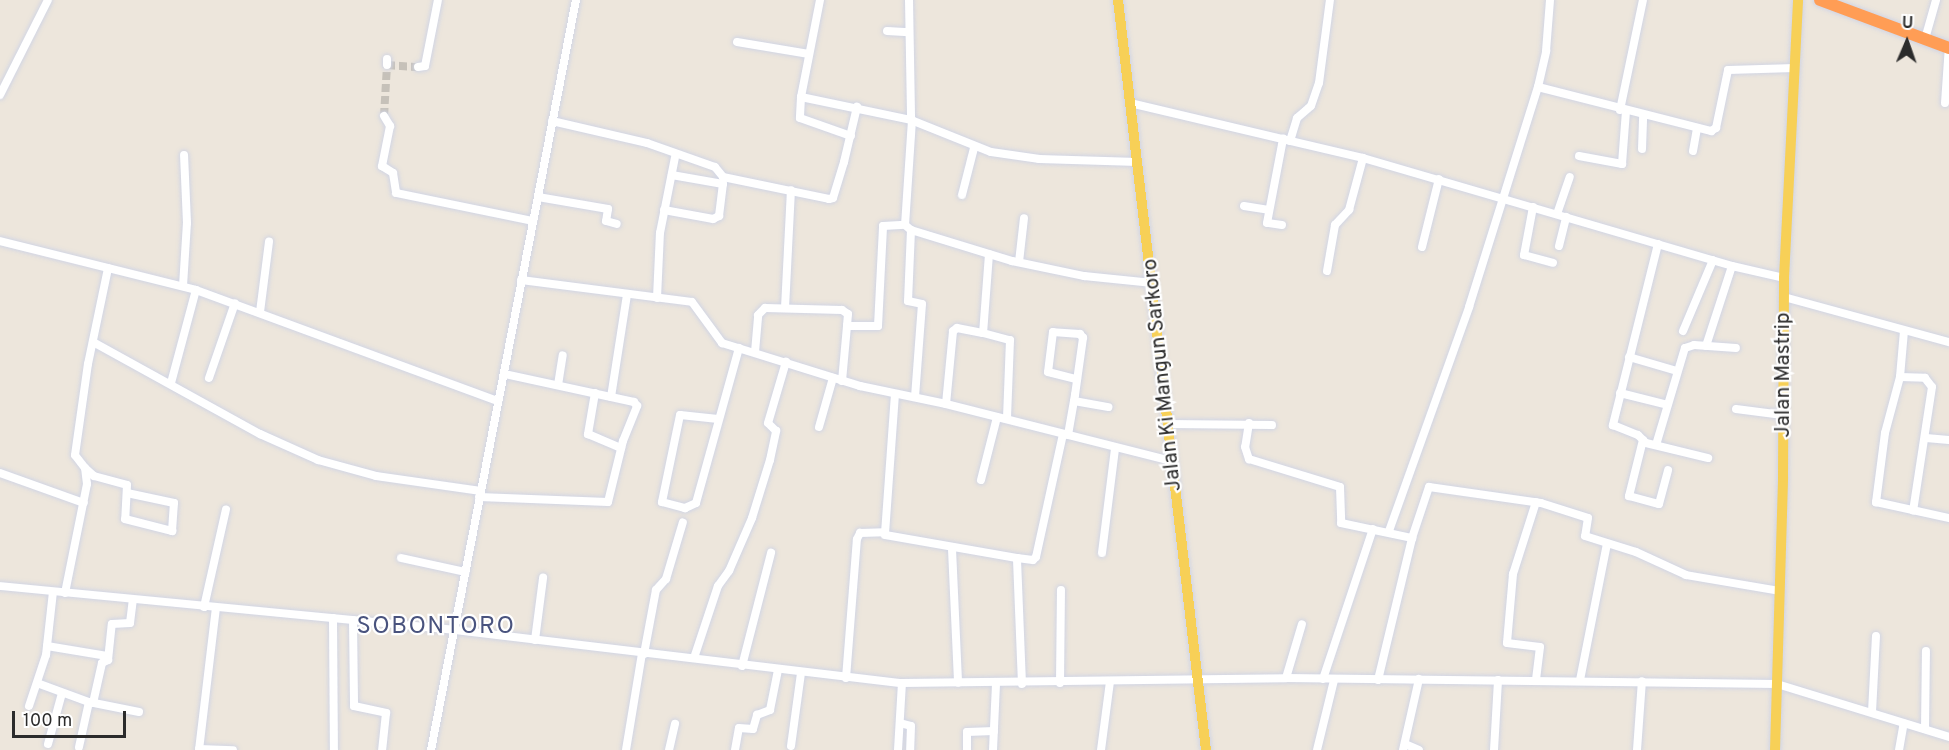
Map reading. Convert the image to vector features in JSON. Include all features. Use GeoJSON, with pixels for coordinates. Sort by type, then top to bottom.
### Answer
{"type":"FeatureCollection","features":[{"type":"Feature","properties":{"kind":"highway"},"geometry":{"type":"LineString","coordinates":[[1820,0],[1949,47]]}},
{"type":"Feature","properties":{"kind":"main road","name":"Jalan Ki Mangun Sarkoro"},"geometry":{"type":"LineString","coordinates":[[1118,0],[1206,750]]}},
{"type":"Feature","properties":{"kind":"main road","name":"Jalan Mastrip"},"geometry":{"type":"LineString","coordinates":[[1775,750],[1784,415],[1784,278],[1798,0]]}},
{"type":"Feature","properties":{"kind":"street"},"geometry":{"type":"LineString","coordinates":[[0,95],[48,0]]}},
{"type":"Feature","properties":{"kind":"street"},"geometry":{"type":"LineString","coordinates":[[418,67],[425,66],[438,0]]}},
{"type":"Feature","properties":{"kind":"street"},"geometry":{"type":"LineString","coordinates":[[431,750],[576,0]]}},
{"type":"Feature","properties":{"kind":"street"},"geometry":{"type":"LineString","coordinates":[[820,0],[801,97],[801,118],[851,136]]}},
{"type":"Feature","properties":{"kind":"street"},"geometry":{"type":"LineString","coordinates":[[909,0],[911,120],[908,300],[922,304],[915,397]]}},
{"type":"Feature","properties":{"kind":"street"},"geometry":{"type":"LineString","coordinates":[[1282,225],[1267,223],[1269,210],[1287,140],[1297,118],[1311,106],[1319,83],[1330,0]]}},
{"type":"Feature","properties":{"kind":"street"},"geometry":{"type":"LineString","coordinates":[[1389,531],[1469,307],[1538,87],[1546,51],[1550,0]]}},
{"type":"Feature","properties":{"kind":"street"},"geometry":{"type":"LineString","coordinates":[[1579,156],[1622,164],[1623,110],[1643,0]]}},
{"type":"Feature","properties":{"kind":"street"},"geometry":{"type":"LineString","coordinates":[[1925,39],[1935,0]]}},
{"type":"Feature","properties":{"kind":"street"},"geometry":{"type":"LineString","coordinates":[[887,31],[909,32]]}},
{"type":"Feature","properties":{"kind":"street"},"geometry":{"type":"LineString","coordinates":[[736,42],[809,54]]}},
{"type":"Feature","properties":{"kind":"street"},"geometry":{"type":"LineString","coordinates":[[1945,102],[1949,47]]}},
{"type":"Feature","properties":{"kind":"street"},"geometry":{"type":"LineString","coordinates":[[1538,87],[1643,116],[1711,131],[1716,128],[1728,70],[1795,68]]}},
{"type":"Feature","properties":{"kind":"street"},"geometry":{"type":"LineString","coordinates":[[801,97],[911,120],[974,148],[1039,159],[1138,162]]}},
{"type":"Feature","properties":{"kind":"street"},"geometry":{"type":"LineString","coordinates":[[1130,103],[1363,158],[1503,196],[1732,266],[1784,278]]}},
{"type":"Feature","properties":{"kind":"street"},"geometry":{"type":"LineString","coordinates":[[552,121],[647,143],[717,168],[723,177],[833,198],[857,107]]}},
{"type":"Feature","properties":{"kind":"street"},"geometry":{"type":"LineString","coordinates":[[384,116],[390,126],[382,166],[393,173],[396,193],[533,221]]}},
{"type":"Feature","properties":{"kind":"street"},"geometry":{"type":"LineString","coordinates":[[1642,149],[1643,116]]}},
{"type":"Feature","properties":{"kind":"street"},"geometry":{"type":"LineString","coordinates":[[1694,151],[1697,128]]}},
{"type":"Feature","properties":{"kind":"street"},"geometry":{"type":"LineString","coordinates":[[962,195],[974,148]]}},
{"type":"Feature","properties":{"kind":"street"},"geometry":{"type":"LineString","coordinates":[[183,286],[187,223],[184,155]]}},
{"type":"Feature","properties":{"kind":"street"},"geometry":{"type":"LineString","coordinates":[[657,298],[664,210],[675,157]]}},
{"type":"Feature","properties":{"kind":"street"},"geometry":{"type":"LineString","coordinates":[[1327,271],[1335,225],[1349,210],[1363,158]]}},
{"type":"Feature","properties":{"kind":"street"},"geometry":{"type":"LineString","coordinates":[[664,210],[715,219],[721,207],[723,184],[672,175]]}},
{"type":"Feature","properties":{"kind":"street"},"geometry":{"type":"LineString","coordinates":[[1559,246],[1562,215],[1570,177]]}},
{"type":"Feature","properties":{"kind":"street"},"geometry":{"type":"LineString","coordinates":[[1422,247],[1439,179]]}},
{"type":"Feature","properties":{"kind":"street"},"geometry":{"type":"LineString","coordinates":[[785,308],[791,190]]}},
{"type":"Feature","properties":{"kind":"street"},"geometry":{"type":"LineString","coordinates":[[538,197],[608,209],[606,221],[617,224]]}},
{"type":"Feature","properties":{"kind":"street"},"geometry":{"type":"LineString","coordinates":[[1244,206],[1269,210]]}},
{"type":"Feature","properties":{"kind":"street"},"geometry":{"type":"LineString","coordinates":[[1533,207],[1524,255],[1553,263]]}},
{"type":"Feature","properties":{"kind":"street"},"geometry":{"type":"LineString","coordinates":[[1019,262],[1024,218]]}},
{"type":"Feature","properties":{"kind":"street"},"geometry":{"type":"LineString","coordinates":[[847,326],[877,327],[883,226],[908,228],[989,254],[1099,280],[1153,283]]}},
{"type":"Feature","properties":{"kind":"street"},"geometry":{"type":"LineString","coordinates":[[0,241],[196,290],[498,401]]}},
{"type":"Feature","properties":{"kind":"street"},"geometry":{"type":"LineString","coordinates":[[260,312],[269,242]]}},
{"type":"Feature","properties":{"kind":"street"},"geometry":{"type":"LineString","coordinates":[[1658,244],[1620,393],[1614,427],[1638,435],[1643,440],[1656,445],[1708,458]]}},
{"type":"Feature","properties":{"kind":"street"},"geometry":{"type":"LineString","coordinates":[[983,333],[989,254]]}},
{"type":"Feature","properties":{"kind":"street"},"geometry":{"type":"LineString","coordinates":[[1683,332],[1713,260]]}},
{"type":"Feature","properties":{"kind":"street"},"geometry":{"type":"LineString","coordinates":[[1706,346],[1732,266]]}},
{"type":"Feature","properties":{"kind":"street"},"geometry":{"type":"LineString","coordinates":[[108,268],[93,342],[75,454],[94,476],[126,484],[125,519],[172,531],[173,502],[127,493]]}},
{"type":"Feature","properties":{"kind":"street"},"geometry":{"type":"LineString","coordinates":[[521,280],[696,304],[719,341],[739,348],[838,380],[946,404],[1172,461]]}},
{"type":"Feature","properties":{"kind":"street"},"geometry":{"type":"LineString","coordinates":[[171,383],[196,290]]}},
{"type":"Feature","properties":{"kind":"street"},"geometry":{"type":"LineString","coordinates":[[611,397],[627,295]]}},
{"type":"Feature","properties":{"kind":"street"},"geometry":{"type":"LineString","coordinates":[[1784,297],[1949,342]]}},
{"type":"Feature","properties":{"kind":"street"},"geometry":{"type":"LineString","coordinates":[[209,378],[235,303]]}},
{"type":"Feature","properties":{"kind":"street"},"geometry":{"type":"LineString","coordinates":[[755,352],[759,310],[785,308],[842,310],[848,314],[838,380],[819,427]]}},
{"type":"Feature","properties":{"kind":"street"},"geometry":{"type":"LineString","coordinates":[[946,404],[954,329],[983,333],[1010,340],[1007,419]]}},
{"type":"Feature","properties":{"kind":"street"},"geometry":{"type":"LineString","coordinates":[[1904,331],[1900,376],[1885,433],[1876,499],[1879,504],[1949,517]]}},
{"type":"Feature","properties":{"kind":"street"},"geometry":{"type":"LineString","coordinates":[[895,394],[884,532],[888,537],[952,549],[1033,560],[1036,557],[1074,401],[1077,379],[1082,336],[1053,332],[1047,370],[1077,379]]}},
{"type":"Feature","properties":{"kind":"street"},"geometry":{"type":"LineString","coordinates":[[93,342],[260,434],[318,460],[375,476],[480,494],[605,503],[637,404],[504,374]]}},
{"type":"Feature","properties":{"kind":"street"},"geometry":{"type":"LineString","coordinates":[[1656,445],[1677,371],[1687,346],[1736,348]]}},
{"type":"Feature","properties":{"kind":"street"},"geometry":{"type":"LineString","coordinates":[[718,419],[680,415],[662,502],[694,506],[739,348]]}},
{"type":"Feature","properties":{"kind":"street"},"geometry":{"type":"LineString","coordinates":[[558,386],[563,355]]}},
{"type":"Feature","properties":{"kind":"street"},"geometry":{"type":"LineString","coordinates":[[1629,357],[1677,371]]}},
{"type":"Feature","properties":{"kind":"street"},"geometry":{"type":"LineString","coordinates":[[694,658],[718,586],[752,518],[770,460],[776,431],[768,423],[786,362]]}},
{"type":"Feature","properties":{"kind":"street"},"geometry":{"type":"LineString","coordinates":[[1900,376],[1925,378],[1932,387],[1913,511]]}},
{"type":"Feature","properties":{"kind":"street"},"geometry":{"type":"LineString","coordinates":[[595,393],[588,434],[621,448]]}},
{"type":"Feature","properties":{"kind":"street"},"geometry":{"type":"LineString","coordinates":[[1620,393],[1668,405]]}},
{"type":"Feature","properties":{"kind":"street"},"geometry":{"type":"LineString","coordinates":[[1074,401],[1108,407]]}},
{"type":"Feature","properties":{"kind":"street"},"geometry":{"type":"LineString","coordinates":[[1736,409],[1784,415]]}},
{"type":"Feature","properties":{"kind":"street"},"geometry":{"type":"LineString","coordinates":[[981,480],[997,417]]}},
{"type":"Feature","properties":{"kind":"street"},"geometry":{"type":"LineString","coordinates":[[1249,423],[1245,447],[1249,459],[1336,484],[1342,490],[1341,523],[1389,531],[1412,538]]}},
{"type":"Feature","properties":{"kind":"street"},"geometry":{"type":"LineString","coordinates":[[1168,424],[1272,424]]}},
{"type":"Feature","properties":{"kind":"street"},"geometry":{"type":"LineString","coordinates":[[1926,438],[1949,440]]}},
{"type":"Feature","properties":{"kind":"street"},"geometry":{"type":"LineString","coordinates":[[1643,440],[1629,496],[1659,504],[1668,470]]}},
{"type":"Feature","properties":{"kind":"street"},"geometry":{"type":"LineString","coordinates":[[1102,553],[1115,448]]}},
{"type":"Feature","properties":{"kind":"street"},"geometry":{"type":"LineString","coordinates":[[65,593],[84,503],[87,484],[85,468]]}},
{"type":"Feature","properties":{"kind":"street"},"geometry":{"type":"LineString","coordinates":[[0,473],[84,503]]}},
{"type":"Feature","properties":{"kind":"street"},"geometry":{"type":"LineString","coordinates":[[87,484],[94,476]]}},
{"type":"Feature","properties":{"kind":"street"},"geometry":{"type":"LineString","coordinates":[[1378,680],[1412,538],[1429,487],[1536,502],[1587,517],[1585,536],[1636,552],[1695,578],[1718,578],[1780,591]]}},
{"type":"Feature","properties":{"kind":"street"},"geometry":{"type":"LineString","coordinates":[[1536,502],[1513,574],[1508,643],[1540,647],[1536,679]]}},
{"type":"Feature","properties":{"kind":"street"},"geometry":{"type":"LineString","coordinates":[[204,607],[226,509]]}},
{"type":"Feature","properties":{"kind":"street"},"geometry":{"type":"LineString","coordinates":[[626,750],[656,590],[666,579],[683,522]]}},
{"type":"Feature","properties":{"kind":"street"},"geometry":{"type":"LineString","coordinates":[[1323,679],[1373,529]]}},
{"type":"Feature","properties":{"kind":"street"},"geometry":{"type":"LineString","coordinates":[[846,678],[857,538],[860,533],[884,532]]}},
{"type":"Feature","properties":{"kind":"street"},"geometry":{"type":"LineString","coordinates":[[1580,680],[1608,544]]}},
{"type":"Feature","properties":{"kind":"street"},"geometry":{"type":"LineString","coordinates":[[952,549],[958,684]]}},
{"type":"Feature","properties":{"kind":"street"},"geometry":{"type":"LineString","coordinates":[[742,666],[771,553]]}},
{"type":"Feature","properties":{"kind":"street"},"geometry":{"type":"LineString","coordinates":[[401,558],[465,572]]}},
{"type":"Feature","properties":{"kind":"street"},"geometry":{"type":"LineString","coordinates":[[1017,558],[1022,684]]}},
{"type":"Feature","properties":{"kind":"street"},"geometry":{"type":"LineString","coordinates":[[535,640],[543,578]]}},
{"type":"Feature","properties":{"kind":"street"},"geometry":{"type":"LineString","coordinates":[[0,586],[455,630],[801,673],[902,683],[1022,684],[1286,678],[1334,680],[1536,679],[1777,684],[1949,737]]}},
{"type":"Feature","properties":{"kind":"street"},"geometry":{"type":"LineString","coordinates":[[1060,590],[1060,683]]}},
{"type":"Feature","properties":{"kind":"street"},"geometry":{"type":"LineString","coordinates":[[29,706],[47,646],[53,591]]}},
{"type":"Feature","properties":{"kind":"street"},"geometry":{"type":"LineString","coordinates":[[79,747],[107,656],[112,624],[130,623],[133,599]]}},
{"type":"Feature","properties":{"kind":"street"},"geometry":{"type":"LineString","coordinates":[[216,608],[199,749],[232,750]]}},
{"type":"Feature","properties":{"kind":"street"},"geometry":{"type":"LineString","coordinates":[[333,618],[334,750]]}},
{"type":"Feature","properties":{"kind":"street"},"geometry":{"type":"LineString","coordinates":[[353,620],[354,705],[386,713],[382,750]]}},
{"type":"Feature","properties":{"kind":"street"},"geometry":{"type":"LineString","coordinates":[[1286,678],[1302,624]]}},
{"type":"Feature","properties":{"kind":"street"},"geometry":{"type":"LineString","coordinates":[[1872,712],[1876,636]]}},
{"type":"Feature","properties":{"kind":"street"},"geometry":{"type":"LineString","coordinates":[[47,646],[107,656]]}},
{"type":"Feature","properties":{"kind":"street"},"geometry":{"type":"LineString","coordinates":[[1925,729],[1926,651]]}},
{"type":"Feature","properties":{"kind":"street"},"geometry":{"type":"LineString","coordinates":[[735,750],[740,728],[753,729],[757,715],[770,710],[778,670]]}},
{"type":"Feature","properties":{"kind":"street"},"geometry":{"type":"LineString","coordinates":[[791,746],[801,673]]}},
{"type":"Feature","properties":{"kind":"street"},"geometry":{"type":"LineString","coordinates":[[1317,750],[1334,680]]}},
{"type":"Feature","properties":{"kind":"street"},"geometry":{"type":"LineString","coordinates":[[1419,680],[1404,747],[1419,750]]}},
{"type":"Feature","properties":{"kind":"street"},"geometry":{"type":"LineString","coordinates":[[1494,750],[1498,680]]}},
{"type":"Feature","properties":{"kind":"street"},"geometry":{"type":"LineString","coordinates":[[1637,750],[1642,681]]}},
{"type":"Feature","properties":{"kind":"street"},"geometry":{"type":"LineString","coordinates":[[1101,750],[1110,682]]}},
{"type":"Feature","properties":{"kind":"street"},"geometry":{"type":"LineString","coordinates":[[37,683],[91,702],[139,712]]}},
{"type":"Feature","properties":{"kind":"street"},"geometry":{"type":"LineString","coordinates":[[898,750],[902,683]]}},
{"type":"Feature","properties":{"kind":"street"},"geometry":{"type":"LineString","coordinates":[[993,750],[996,683]]}},
{"type":"Feature","properties":{"kind":"street"},"geometry":{"type":"LineString","coordinates":[[48,744],[62,693]]}},
{"type":"Feature","properties":{"kind":"street"},"geometry":{"type":"LineString","coordinates":[[900,723],[911,726],[910,750]]}},
{"type":"Feature","properties":{"kind":"street"},"geometry":{"type":"LineString","coordinates":[[1899,750],[1904,723]]}},
{"type":"Feature","properties":{"kind":"street"},"geometry":{"type":"LineString","coordinates":[[669,750],[675,724]]}},
{"type":"Feature","properties":{"kind":"street"},"geometry":{"type":"LineString","coordinates":[[967,750],[967,732],[994,731]]}},
{"type":"Feature","properties":{"kind":"tunnel"},"geometry":{"type":"LineString","coordinates":[[384,116],[387,65],[418,67]]}},
{"type":"Feature","properties":{"kind":"district","name":"SOBONTORO"},"geometry":{"type":"Point","coordinates":[436,628]}}]}
